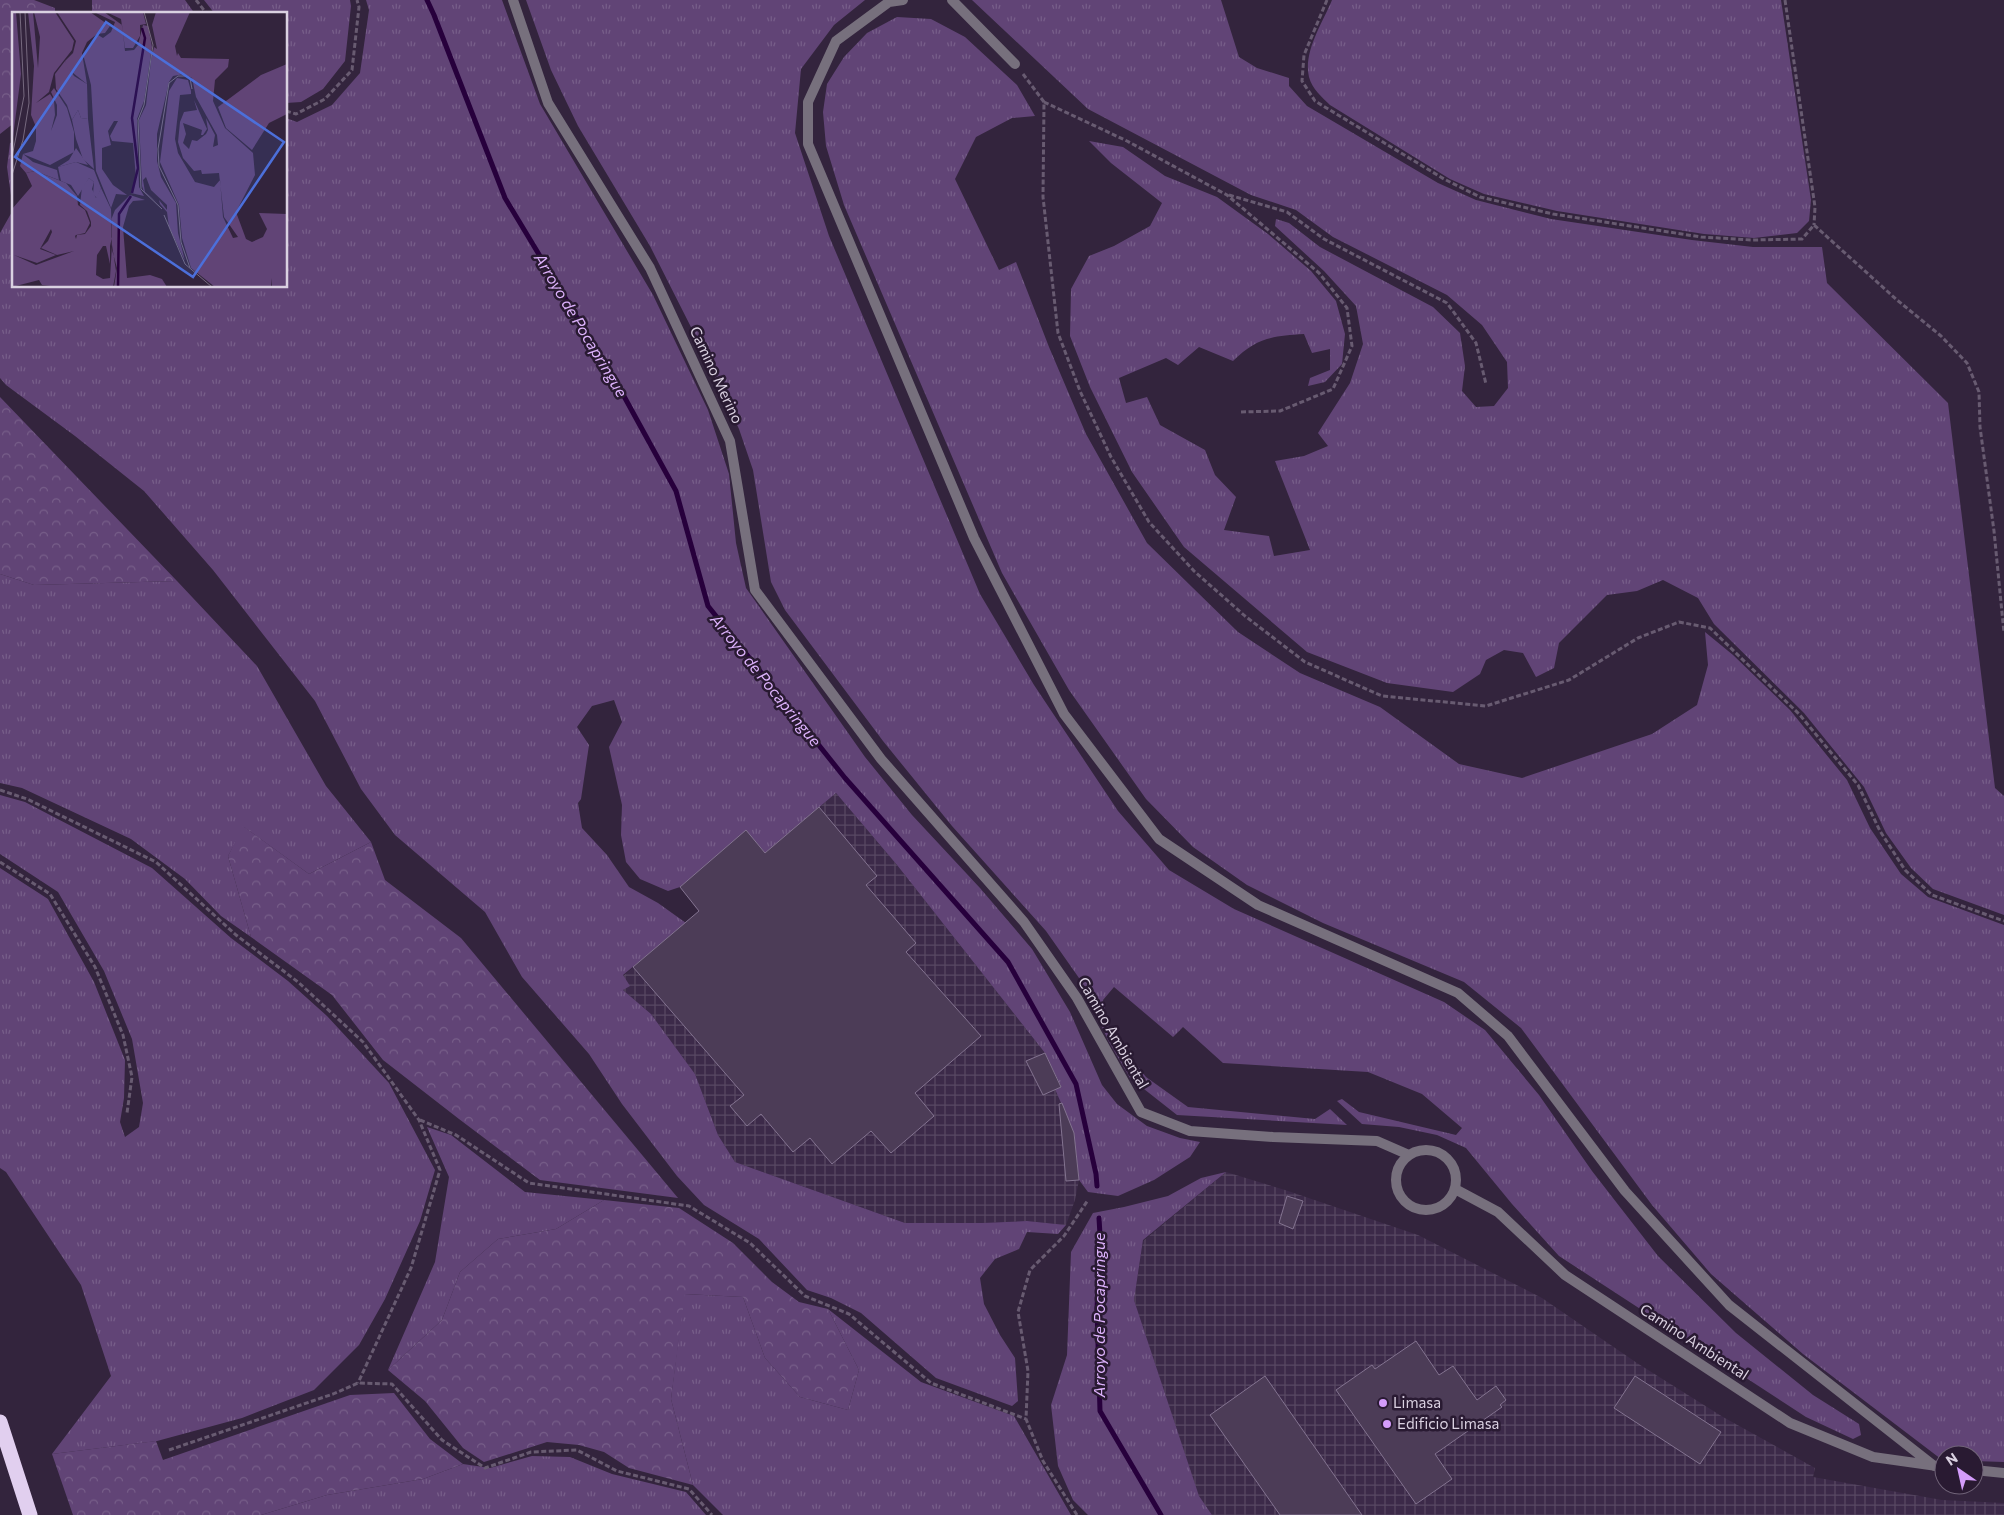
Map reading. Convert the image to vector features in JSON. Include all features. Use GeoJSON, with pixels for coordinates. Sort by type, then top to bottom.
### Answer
{"type":"FeatureCollection","features":[{"type":"Feature","properties":{"kind":"highway"},"geometry":{"type":"LineString","coordinates":[[0,1422],[30,1515]]}},
{"type":"Feature","properties":{"kind":"street","name":"Camino Merino"},"geometry":{"type":"LineString","coordinates":[[513,0],[548,103],[650,268],[730,441],[755,590],[881,760]]}},
{"type":"Feature","properties":{"kind":"street"},"geometry":{"type":"LineString","coordinates":[[903,0],[890,2],[836,41],[808,102],[808,144],[974,538],[1064,714],[1159,839],[1258,905],[1458,993],[1508,1036],[1625,1191],[1729,1305],[1934,1462]]}},
{"type":"Feature","properties":{"kind":"street"},"geometry":{"type":"LineString","coordinates":[[952,0],[1015,64]]}},
{"type":"Feature","properties":{"kind":"street","name":"Camino Ambiental"},"geometry":{"type":"LineString","coordinates":[[881,760],[1024,922],[1077,998],[1141,1112],[1190,1131],[1377,1141],[1409,1155]]}},
{"type":"Feature","properties":{"kind":"street"},"geometry":{"type":"LineString","coordinates":[[1427,1150],[1436,1151],[1444,1155],[1454,1170],[1454,1189],[1446,1202],[1432,1209],[1416,1208],[1409,1204],[1399,1192],[1396,1177],[1398,1169],[1409,1155],[1427,1150]]}},
{"type":"Feature","properties":{"kind":"street","name":"Camino Ambiental"},"geometry":{"type":"LineString","coordinates":[[1454,1189],[1498,1212],[1564,1275],[1790,1423],[1873,1457],[1934,1465]]}},
{"type":"Feature","properties":{"kind":"street"},"geometry":{"type":"LineString","coordinates":[[1984,1471],[2004,1472]]}},
{"type":"Feature","properties":{"kind":"path"},"geometry":{"type":"LineString","coordinates":[[196,0],[205,12]]}},
{"type":"Feature","properties":{"kind":"path"},"geometry":{"type":"LineString","coordinates":[[288,112],[296,114],[326,99],[352,70],[359,7],[357,0]]}},
{"type":"Feature","properties":{"kind":"path"},"geometry":{"type":"LineString","coordinates":[[1328,0],[1304,56],[1302,81],[1315,101],[1444,179],[1480,197],[1553,214],[1702,237],[1752,240],[1802,239],[1814,225],[1815,207],[1785,0]]}},
{"type":"Feature","properties":{"kind":"path"},"geometry":{"type":"LineString","coordinates":[[1015,64],[1044,102],[1127,141],[1227,195],[1319,273],[1347,308],[1352,346],[1333,389],[1280,412],[1239,412]]}},
{"type":"Feature","properties":{"kind":"path"},"geometry":{"type":"LineString","coordinates":[[1044,102],[1043,197],[1058,333],[1077,383],[1111,458],[1149,522],[1194,571],[1245,616],[1305,662],[1382,696],[1486,706],[1569,680],[1638,638],[1679,622],[1710,628],[1799,714],[1858,785],[1880,831],[1905,870],[1932,895],[2004,921]]}},
{"type":"Feature","properties":{"kind":"path"},"geometry":{"type":"LineString","coordinates":[[1227,195],[1287,212],[1324,239],[1446,303],[1476,343],[1486,384]]}},
{"type":"Feature","properties":{"kind":"path"},"geometry":{"type":"LineString","coordinates":[[1814,225],[1897,300],[1941,336],[1967,364],[1978,392],[1980,427],[1994,531],[2004,632]]}},
{"type":"Feature","properties":{"kind":"path"},"geometry":{"type":"LineString","coordinates":[[0,790],[27,799],[156,862],[236,935],[298,982],[364,1042],[419,1120],[440,1170],[411,1268],[358,1383]]}},
{"type":"Feature","properties":{"kind":"path"},"geometry":{"type":"LineString","coordinates":[[0,862],[50,894],[95,968],[123,1035],[132,1077],[127,1113]]}},
{"type":"Feature","properties":{"kind":"path"},"geometry":{"type":"LineString","coordinates":[[419,1120],[456,1135],[529,1183],[689,1206],[750,1243],[805,1296],[849,1314],[931,1383],[1026,1419]]}},
{"type":"Feature","properties":{"kind":"path"},"geometry":{"type":"LineString","coordinates":[[1077,1515],[1043,1461],[1026,1419],[1028,1372],[1018,1312],[1030,1270],[1064,1236],[1088,1200]]}},
{"type":"Feature","properties":{"kind":"path"},"geometry":{"type":"LineString","coordinates":[[169,1450],[333,1394],[358,1383],[392,1384],[442,1440],[484,1468],[531,1452],[577,1450],[618,1471],[690,1489],[712,1515]]}},
{"type":"Feature","properties":{"kind":"shaded area"},"geometry":{"type":"Polygon","coordinates":[[[836,793],[897,865],[1045,1053],[1061,1087],[1056,1089],[1074,1133],[1079,1180],[1075,1200],[1066,1225],[1027,1221],[905,1223],[735,1162],[718,1135],[695,1074],[651,1014],[623,990],[623,976],[699,912],[680,887],[746,830],[766,853],[836,793]]]}},
{"type":"Feature","properties":{"kind":"shaded area"},"geometry":{"type":"Polygon","coordinates":[[[1226,1172],[1418,1235],[1542,1298],[1637,1363],[1723,1417],[1815,1468],[1813,1477],[1942,1500],[2004,1503],[2004,1515],[1212,1515],[1199,1497],[1134,1300],[1143,1241],[1226,1172]]]}},
{"type":"Feature","properties":{"kind":"green space"},"geometry":{"type":"Polygon","coordinates":[[[0,0],[34,0],[55,8],[55,12],[12,12],[12,125],[0,134],[0,0]]]}},
{"type":"Feature","properties":{"kind":"green space"},"geometry":{"type":"Polygon","coordinates":[[[92,0],[185,0],[194,12],[92,12],[92,0]]]}},
{"type":"Feature","properties":{"kind":"green space"},"geometry":{"type":"Polygon","coordinates":[[[204,0],[350,0],[345,61],[323,89],[301,102],[288,103],[288,12],[213,12],[204,0]]]}},
{"type":"Feature","properties":{"kind":"green space"},"geometry":{"type":"Polygon","coordinates":[[[366,0],[502,0],[540,104],[653,295],[708,410],[729,474],[736,543],[746,588],[865,757],[912,815],[980,888],[1032,949],[1070,1012],[1102,1085],[1117,1104],[1147,1126],[1180,1138],[1200,1142],[1190,1157],[1154,1180],[1118,1196],[1088,1192],[1079,1180],[1074,1133],[1055,1089],[1061,1086],[1045,1053],[897,865],[836,793],[765,853],[746,831],[680,887],[668,891],[640,879],[626,862],[621,835],[622,805],[609,747],[622,722],[614,700],[592,706],[577,727],[589,745],[581,799],[578,803],[582,828],[607,855],[629,887],[658,903],[686,923],[623,975],[630,986],[623,990],[651,1014],[695,1074],[718,1135],[735,1162],[905,1223],[1027,1221],[1066,1225],[1058,1234],[1027,1232],[1019,1249],[995,1259],[980,1278],[984,1304],[1000,1335],[1015,1358],[1018,1401],[1012,1406],[936,1378],[861,1313],[831,1298],[807,1290],[759,1239],[704,1205],[677,1176],[622,1104],[589,1054],[522,977],[485,912],[395,835],[361,789],[315,701],[213,570],[144,491],[75,436],[6,385],[0,378],[0,233],[12,212],[12,288],[288,288],[288,119],[297,122],[332,105],[360,73],[369,10],[366,0]]]}},
{"type":"Feature","properties":{"kind":"green space"},"geometry":{"type":"Polygon","coordinates":[[[526,0],[865,0],[834,25],[801,69],[795,133],[829,236],[980,594],[1034,685],[1118,811],[1169,870],[1234,909],[1444,1002],[1485,1030],[1539,1095],[1592,1171],[1658,1256],[1736,1333],[1813,1395],[1859,1424],[1861,1435],[1853,1439],[1806,1417],[1559,1256],[1512,1204],[1466,1148],[1437,1135],[1399,1127],[1362,1124],[1337,1101],[1342,1099],[1359,1112],[1456,1135],[1462,1128],[1422,1094],[1368,1072],[1223,1063],[1183,1027],[1173,1037],[1114,987],[1103,1000],[1109,1029],[1146,1077],[1188,1107],[1315,1119],[1330,1109],[1347,1125],[1177,1115],[1130,1078],[1109,1042],[1079,978],[1046,931],[952,826],[883,741],[785,610],[771,582],[753,470],[739,429],[695,335],[650,246],[578,126],[551,70],[526,0]]]}},
{"type":"Feature","properties":{"kind":"green space"},"geometry":{"type":"Polygon","coordinates":[[[972,0],[1221,0],[1239,57],[1257,68],[1289,78],[1289,86],[1307,106],[1438,183],[1476,200],[1551,219],[1692,240],[1753,247],[1822,247],[1827,283],[1948,403],[1995,788],[2004,796],[2004,915],[1933,889],[1911,868],[1886,833],[1864,787],[1804,713],[1714,624],[1698,598],[1663,580],[1637,591],[1607,595],[1559,643],[1554,668],[1536,677],[1523,653],[1504,650],[1486,660],[1480,674],[1453,692],[1387,683],[1307,652],[1184,547],[1132,472],[1090,387],[1070,336],[1071,289],[1089,256],[1114,246],[1150,226],[1162,203],[1111,163],[1089,141],[1123,147],[1165,176],[1217,197],[1268,234],[1311,271],[1336,301],[1345,334],[1342,364],[1325,382],[1308,386],[1310,378],[1330,370],[1330,349],[1312,353],[1304,334],[1274,337],[1257,343],[1241,353],[1233,361],[1199,347],[1178,365],[1166,358],[1119,378],[1126,403],[1147,397],[1160,425],[1205,450],[1215,475],[1236,497],[1224,530],[1269,536],[1274,556],[1310,550],[1275,461],[1304,456],[1328,446],[1318,433],[1350,383],[1363,344],[1356,306],[1324,271],[1275,226],[1276,219],[1289,223],[1320,247],[1433,307],[1460,333],[1465,366],[1462,391],[1476,407],[1494,406],[1508,388],[1507,362],[1482,325],[1447,295],[1333,237],[1296,210],[1251,195],[1088,109],[972,0]]]}},
{"type":"Feature","properties":{"kind":"green space"},"geometry":{"type":"Polygon","coordinates":[[[1332,0],[1781,0],[1811,200],[1809,221],[1797,233],[1754,238],[1704,234],[1557,211],[1484,194],[1450,179],[1330,105],[1315,89],[1310,81],[1308,67],[1311,47],[1332,0]]]}},
{"type":"Feature","properties":{"kind":"green space"},"geometry":{"type":"Polygon","coordinates":[[[897,17],[931,19],[965,37],[1017,85],[1035,116],[1012,118],[976,137],[955,179],[999,270],[1016,262],[1086,434],[1147,543],[1238,632],[1300,673],[1380,707],[1459,764],[1522,778],[1652,734],[1697,705],[1708,665],[1705,632],[1733,655],[1790,710],[1847,780],[1870,828],[1901,874],[1928,897],[2004,925],[2004,1462],[1984,1461],[1984,1445],[1934,1445],[1934,1454],[1803,1354],[1711,1274],[1652,1205],[1521,1028],[1464,982],[1323,923],[1247,885],[1193,847],[1146,799],[1069,690],[1002,573],[844,205],[826,146],[823,112],[827,84],[844,57],[867,33],[897,17]]]}},
{"type":"Feature","properties":{"kind":"green space"},"geometry":{"type":"Polygon","coordinates":[[[12,142],[12,203],[7,167],[10,143],[12,142]]]}},
{"type":"Feature","properties":{"kind":"green space"},"geometry":{"type":"Polygon","coordinates":[[[0,397],[177,581],[34,585],[0,574],[0,397]]]}},
{"type":"Feature","properties":{"kind":"green space"},"geometry":{"type":"Polygon","coordinates":[[[0,574],[34,585],[177,581],[257,666],[326,786],[371,842],[309,874],[244,827],[228,856],[251,937],[221,916],[185,879],[131,839],[22,788],[0,783],[0,574]]]}},
{"type":"Feature","properties":{"kind":"green space"},"geometry":{"type":"Polygon","coordinates":[[[0,795],[25,802],[152,868],[231,938],[288,981],[327,1016],[389,1083],[435,1170],[420,1221],[385,1299],[359,1345],[314,1390],[242,1418],[157,1441],[52,1454],[111,1376],[81,1285],[6,1172],[0,1168],[0,868],[48,899],[94,982],[125,1060],[124,1098],[120,1122],[125,1137],[139,1127],[143,1103],[132,1039],[104,971],[58,892],[0,854],[0,795]]]}},
{"type":"Feature","properties":{"kind":"green space"},"geometry":{"type":"Polygon","coordinates":[[[243,826],[309,874],[371,842],[385,880],[461,938],[678,1198],[540,1180],[383,1060],[332,995],[251,937],[228,856],[243,826]]]}},
{"type":"Feature","properties":{"kind":"green space"},"geometry":{"type":"Polygon","coordinates":[[[427,1127],[451,1135],[525,1192],[604,1200],[556,1229],[498,1239],[460,1272],[442,1320],[388,1370],[435,1262],[449,1177],[427,1127]]]}},
{"type":"Feature","properties":{"kind":"green space"},"geometry":{"type":"Polygon","coordinates":[[[1226,1172],[1143,1240],[1134,1300],[1199,1496],[1212,1515],[1088,1515],[1073,1500],[1058,1466],[1051,1405],[1067,1355],[1071,1252],[1093,1213],[1168,1196],[1201,1178],[1226,1172]]]}},
{"type":"Feature","properties":{"kind":"green space"},"geometry":{"type":"Polygon","coordinates":[[[604,1200],[679,1208],[733,1243],[772,1282],[799,1302],[828,1309],[859,1370],[848,1410],[800,1397],[765,1358],[743,1297],[685,1294],[671,1399],[693,1485],[629,1468],[604,1452],[579,1445],[547,1442],[484,1462],[463,1448],[425,1401],[388,1370],[442,1320],[460,1272],[498,1239],[556,1229],[604,1200]]]}},
{"type":"Feature","properties":{"kind":"green space"},"geometry":{"type":"Polygon","coordinates":[[[684,1294],[743,1297],[765,1358],[800,1397],[848,1410],[859,1370],[828,1309],[921,1382],[1014,1416],[1071,1515],[723,1515],[693,1485],[671,1399],[684,1294]]]}},
{"type":"Feature","properties":{"kind":"green space"},"geometry":{"type":"Polygon","coordinates":[[[394,1393],[430,1439],[463,1464],[423,1479],[327,1495],[261,1515],[73,1515],[52,1454],[156,1441],[163,1460],[350,1395],[394,1393]]]}},
{"type":"Feature","properties":{"kind":"green space"},"geometry":{"type":"Polygon","coordinates":[[[532,1456],[570,1457],[612,1474],[686,1492],[706,1515],[261,1515],[327,1495],[423,1479],[463,1464],[490,1468],[532,1456]]]}},
{"type":"Feature","properties":{"kind":"building"},"geometry":{"type":"Polygon","coordinates":[[[819,807],[877,876],[866,885],[916,943],[906,952],[981,1036],[915,1093],[934,1116],[891,1153],[871,1131],[832,1164],[810,1138],[793,1152],[761,1114],[747,1126],[730,1106],[744,1095],[633,967],[699,911],[680,887],[746,830],[765,853],[819,807]]]}},
{"type":"Feature","properties":{"kind":"building"},"geometry":{"type":"Polygon","coordinates":[[[1045,1053],[1061,1087],[1043,1095],[1026,1061],[1045,1053]]]}},
{"type":"Feature","properties":{"kind":"building"},"geometry":{"type":"Polygon","coordinates":[[[1062,1103],[1074,1133],[1079,1180],[1066,1181],[1059,1104],[1062,1103]]]}},
{"type":"Feature","properties":{"kind":"building"},"geometry":{"type":"Polygon","coordinates":[[[1287,1196],[1303,1201],[1293,1229],[1279,1223],[1287,1196]]]}},
{"type":"Feature","properties":{"kind":"building","name":"Edificio Limasa"},"geometry":{"type":"Polygon","coordinates":[[[1416,1341],[1439,1375],[1453,1366],[1477,1400],[1496,1386],[1506,1400],[1500,1405],[1502,1407],[1435,1454],[1452,1479],[1416,1504],[1336,1390],[1372,1365],[1375,1369],[1416,1341]]]}},
{"type":"Feature","properties":{"kind":"building"},"geometry":{"type":"Polygon","coordinates":[[[1265,1376],[1362,1515],[1280,1515],[1210,1415],[1265,1376]]]}},
{"type":"Feature","properties":{"kind":"building"},"geometry":{"type":"Polygon","coordinates":[[[1635,1376],[1721,1432],[1700,1464],[1614,1408],[1635,1376]]]}},
{"type":"Feature","properties":{"kind":"waterway","name":"Arroyo de Pocapringue"},"geometry":{"type":"LineString","coordinates":[[427,0],[505,198],[620,389],[676,491],[708,606],[845,778],[1008,962],[1076,1084],[1097,1186]]}},
{"type":"Feature","properties":{"kind":"waterway","name":"Arroyo de Pocapringue"},"geometry":{"type":"LineString","coordinates":[[1099,1218],[1097,1309],[1100,1411],[1161,1515]]}},
{"type":"Feature","properties":{"kind":"place","name":"Limasa"},"geometry":{"type":"Point","coordinates":[1383,1403]}},
{"type":"Feature","properties":{"kind":"place","name":"Edificio Limasa"},"geometry":{"type":"Point","coordinates":[1387,1424]}}]}
